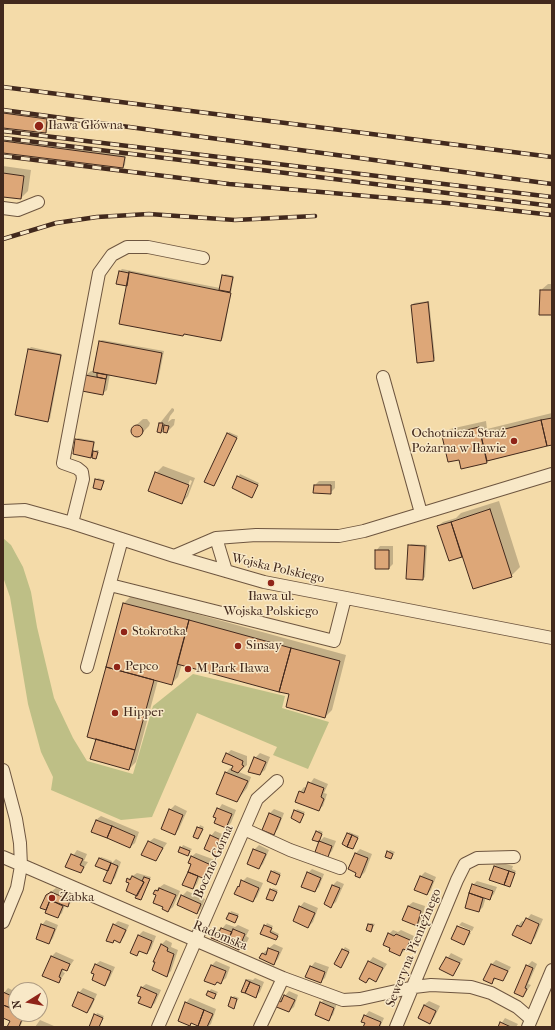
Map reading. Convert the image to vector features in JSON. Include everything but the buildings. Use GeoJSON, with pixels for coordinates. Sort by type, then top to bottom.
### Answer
{"type":"FeatureCollection","features":[{"type":"Feature","properties":{"kind":"street"},"geometry":{"type":"LineString","coordinates":[[3,208],[18,210],[38,202]]}},
{"type":"Feature","properties":{"kind":"street"},"geometry":{"type":"LineString","coordinates":[[72,523],[84,480],[82,472],[77,468],[63,463],[100,273],[112,255],[127,247],[148,247],[203,258]]}},
{"type":"Feature","properties":{"kind":"street"},"geometry":{"type":"LineString","coordinates":[[383,378],[421,513]]}},
{"type":"Feature","properties":{"kind":"street"},"geometry":{"type":"LineString","coordinates":[[174,556],[216,538],[256,535],[339,536],[364,530],[552,474]]}},
{"type":"Feature","properties":{"kind":"street","name":"Wojska Polskiego"},"geometry":{"type":"LineString","coordinates":[[3,511],[25,510],[264,582],[552,638]]}},
{"type":"Feature","properties":{"kind":"street"},"geometry":{"type":"LineString","coordinates":[[216,538],[226,571]]}},
{"type":"Feature","properties":{"kind":"street"},"geometry":{"type":"LineString","coordinates":[[87,667],[122,539]]}},
{"type":"Feature","properties":{"kind":"street"},"geometry":{"type":"LineString","coordinates":[[110,585],[334,641],[345,598]]}},
{"type":"Feature","properties":{"kind":"street"},"geometry":{"type":"LineString","coordinates":[[3,770],[16,819],[20,842],[21,866],[17,888],[3,922]]}},
{"type":"Feature","properties":{"kind":"street","name":"Boczno-Górna"},"geometry":{"type":"LineString","coordinates":[[158,1027],[257,799],[277,781]]}},
{"type":"Feature","properties":{"kind":"street"},"geometry":{"type":"LineString","coordinates":[[244,829],[290,850],[340,868]]}},
{"type":"Feature","properties":{"kind":"street","name":"Seweryna Pieniężnego"},"geometry":{"type":"LineString","coordinates":[[396,1027],[465,864],[478,858],[514,857]]}},
{"type":"Feature","properties":{"kind":"street","name":"Radomska"},"geometry":{"type":"LineString","coordinates":[[3,858],[283,978],[343,1000],[360,999],[414,987],[431,985],[471,987],[491,993],[517,1007],[530,1023]]}},
{"type":"Feature","properties":{"kind":"street"},"geometry":{"type":"LineString","coordinates":[[530,1023],[552,970]]}},
{"type":"Feature","properties":{"kind":"street"},"geometry":{"type":"LineString","coordinates":[[260,1027],[283,978]]}},
{"type":"Feature","properties":{"kind":"green space"},"geometry":{"type":"Polygon","coordinates":[[[3,538],[11,545],[23,567],[31,592],[37,627],[54,698],[73,738],[87,761],[133,774],[153,706],[193,674],[285,696],[282,708],[329,722],[308,769],[273,755],[277,747],[197,713],[152,817],[121,820],[51,790],[53,777],[41,752],[28,704],[10,597],[3,577],[3,538]]]}},
{"type":"Feature","properties":{"kind":"railway"},"geometry":{"type":"LineString","coordinates":[[3,87],[552,157]]}},
{"type":"Feature","properties":{"kind":"railway"},"geometry":{"type":"LineString","coordinates":[[3,110],[552,184]]}},
{"type":"Feature","properties":{"kind":"railway"},"geometry":{"type":"LineString","coordinates":[[3,131],[552,197]]}},
{"type":"Feature","properties":{"kind":"railway"},"geometry":{"type":"LineString","coordinates":[[3,138],[552,206]]}},
{"type":"Feature","properties":{"kind":"railway"},"geometry":{"type":"LineString","coordinates":[[3,156],[229,184],[447,203],[552,215]]}},
{"type":"Feature","properties":{"kind":"railway"},"geometry":{"type":"LineString","coordinates":[[3,239],[56,223],[97,217],[149,214],[235,220],[315,216]]}},
{"type":"Feature","properties":{"kind":"place","name":"Iława Główna"},"geometry":{"type":"Point","coordinates":[39,126]}},
{"type":"Feature","properties":{"kind":"place","name":"Ochotnicza Straż Pożarna w Iławie"},"geometry":{"type":"Point","coordinates":[514,441]}},
{"type":"Feature","properties":{"kind":"place","name":"Iława ul. Wojska Polskiego"},"geometry":{"type":"Point","coordinates":[271,583]}},
{"type":"Feature","properties":{"kind":"place","name":"Stokrotka"},"geometry":{"type":"Point","coordinates":[124,632]}},
{"type":"Feature","properties":{"kind":"place","name":"Sinsay"},"geometry":{"type":"Point","coordinates":[238,646]}},
{"type":"Feature","properties":{"kind":"place","name":"Pepco"},"geometry":{"type":"Point","coordinates":[117,667]}},
{"type":"Feature","properties":{"kind":"place","name":"M Park Iława"},"geometry":{"type":"Point","coordinates":[188,669]}},
{"type":"Feature","properties":{"kind":"place","name":"Hipper"},"geometry":{"type":"Point","coordinates":[115,713]}},
{"type":"Feature","properties":{"kind":"place","name":"Żabka"},"geometry":{"type":"Point","coordinates":[52,898]}}]}
